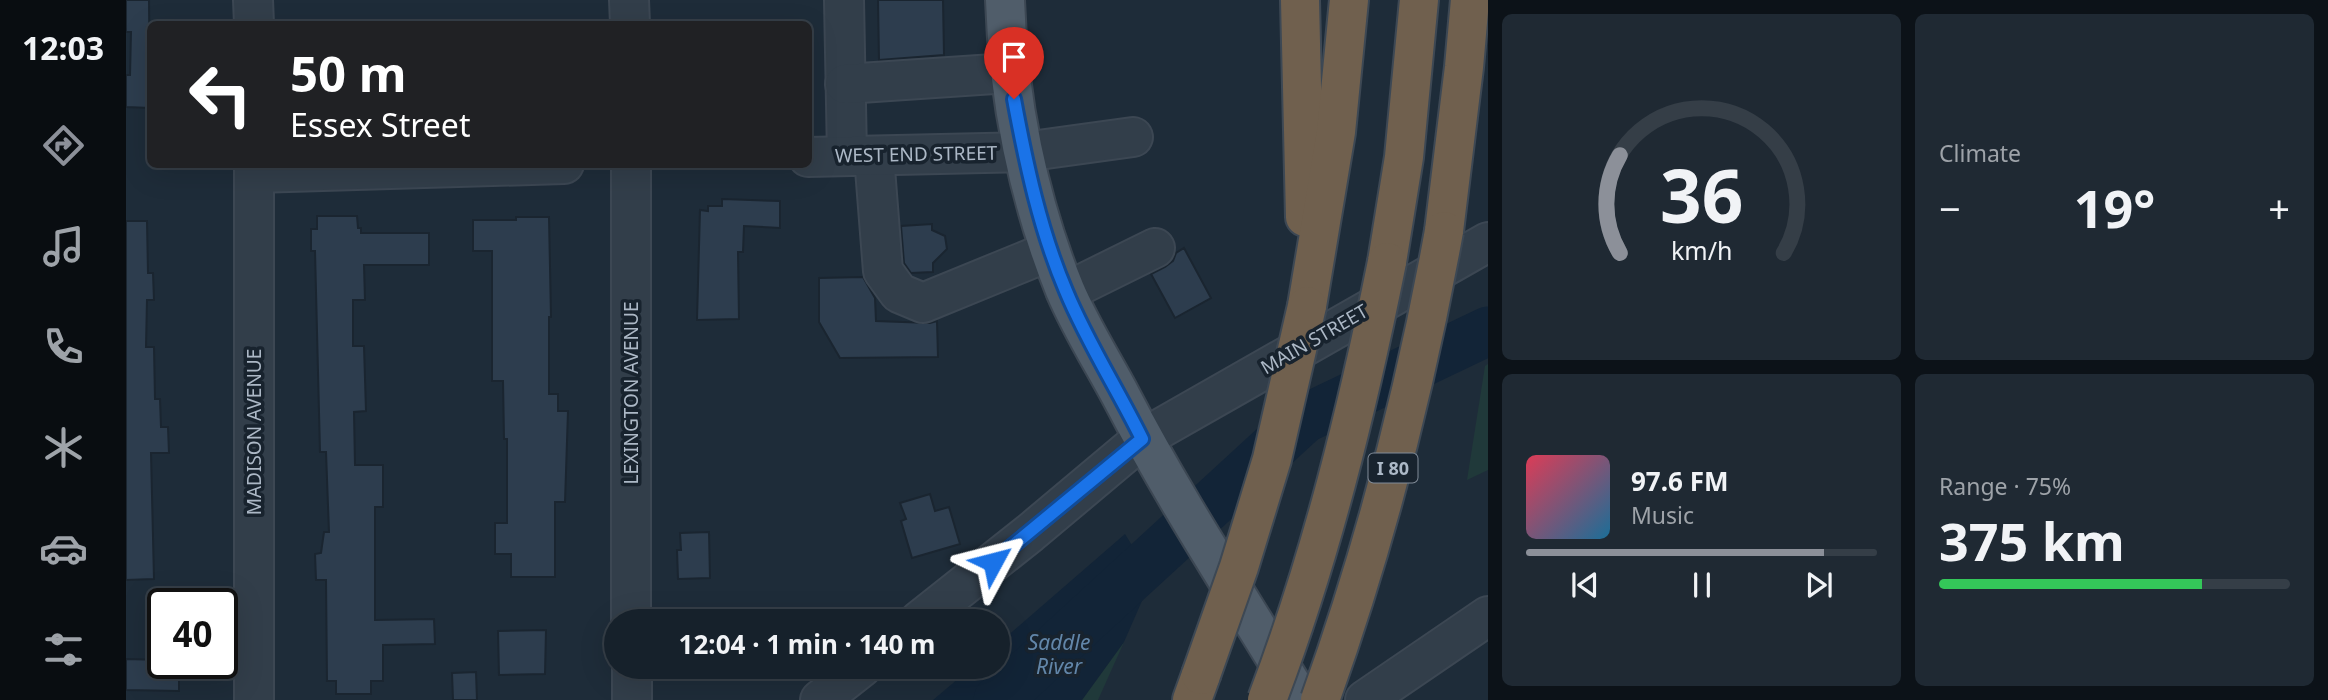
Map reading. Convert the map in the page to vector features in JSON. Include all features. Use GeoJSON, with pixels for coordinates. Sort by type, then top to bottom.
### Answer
{"type":"FeatureCollection","features":[{"type":"Feature","properties":{"kind":"highway"},"geometry":{"type":"LineString","coordinates":[[1300,0],[1307,306]]}},
{"type":"Feature","properties":{"kind":"highway"},"geometry":{"type":"LineString","coordinates":[[1197,687],[1239,567],[1272,459],[1307,306],[1336,132],[1349,0]]}},
{"type":"Feature","properties":{"kind":"highway","name":"I 80"},"geometry":{"type":"LineString","coordinates":[[1267,700],[1318,550],[1342,467],[1369,353],[1404,157],[1419,0]]}},
{"type":"Feature","properties":{"kind":"highway","name":"I 80"},"geometry":{"type":"LineString","coordinates":[[1320,700],[1358,589],[1392,473],[1421,353],[1444,231],[1469,0]]}},
{"type":"Feature","properties":{"kind":"highway"},"geometry":{"type":"LineString","coordinates":[[1452,169],[1488,65]]}},
{"type":"Feature","properties":{"kind":"main road"},"geometry":{"type":"LineString","coordinates":[[1004,0],[1009,73],[1024,152],[1050,251],[1066,292],[1142,439],[1301,700]]}},
{"type":"Feature","properties":{"kind":"street"},"geometry":{"type":"LineString","coordinates":[[253,0],[254,21]]}},
{"type":"Feature","properties":{"kind":"street"},"geometry":{"type":"LineString","coordinates":[[629,0],[629,21]]}},
{"type":"Feature","properties":{"kind":"street"},"geometry":{"type":"LineString","coordinates":[[844,0],[845,84],[883,271],[899,293],[923,303],[1050,251]]}},
{"type":"Feature","properties":{"kind":"street"},"geometry":{"type":"LineString","coordinates":[[845,84],[1009,73]]}},
{"type":"Feature","properties":{"kind":"street","name":"WEST END STREET"},"geometry":{"type":"LineString","coordinates":[[812,157],[1024,152],[1133,137]]}},
{"type":"Feature","properties":{"kind":"street"},"geometry":{"type":"LineString","coordinates":[[255,169],[317,168]]}},
{"type":"Feature","properties":{"kind":"street","name":"LEXINGTON AVENUE"},"geometry":{"type":"LineString","coordinates":[[631,168],[631,609]]}},
{"type":"Feature","properties":{"kind":"street","name":"MADISON AVENUE"},"geometry":{"type":"LineString","coordinates":[[254,700],[255,169]]}},
{"type":"Feature","properties":{"kind":"street","name":"MAIN STREET"},"geometry":{"type":"LineString","coordinates":[[934,609],[1142,439],[1488,242]]}},
{"type":"Feature","properties":{"kind":"street"},"geometry":{"type":"LineString","coordinates":[[1066,292],[1155,248]]}},
{"type":"Feature","properties":{"kind":"street"},"geometry":{"type":"LineString","coordinates":[[1366,700],[1488,616]]}},
{"type":"Feature","properties":{"kind":"street"},"geometry":{"type":"LineString","coordinates":[[632,679],[632,700]]}},
{"type":"Feature","properties":{"kind":"street"},"geometry":{"type":"LineString","coordinates":[[820,700],[847,679]]}},
{"type":"Feature","properties":{"kind":"green space"},"geometry":{"type":"Polygon","coordinates":[[[1488,364],[1488,470],[1467,480],[1485,366],[1488,364]]]}},
{"type":"Feature","properties":{"kind":"green space"},"geometry":{"type":"Polygon","coordinates":[[[1124,642],[1098,700],[1082,700],[1124,642]]]}},
{"type":"Feature","properties":{"kind":"water","name":"Saddle River"},"geometry":{"type":"Polygon","coordinates":[[[1125,534],[1152,578],[1124,642],[1082,700],[933,700],[958,679],[1010,679],[1010,634],[1125,534]]]}},
{"type":"Feature","properties":{"kind":"building"},"geometry":{"type":"Polygon","coordinates":[[[126,0],[149,0],[147,108],[126,107],[126,75],[130,75],[131,32],[126,32],[126,0]]]}},
{"type":"Feature","properties":{"kind":"building"},"geometry":{"type":"Polygon","coordinates":[[[878,0],[943,0],[944,55],[879,60],[878,0]]]}},
{"type":"Feature","properties":{"kind":"building"},"geometry":{"type":"Polygon","coordinates":[[[722,199],[780,201],[780,228],[744,226],[743,252],[738,252],[739,319],[697,320],[700,210],[708,211],[708,206],[722,206],[722,199]]]}},
{"type":"Feature","properties":{"kind":"building"},"geometry":{"type":"Polygon","coordinates":[[[317,216],[357,216],[361,233],[429,233],[429,265],[364,265],[365,300],[353,300],[353,346],[364,346],[366,411],[354,412],[355,465],[383,465],[383,507],[375,507],[375,620],[434,619],[435,644],[383,645],[383,681],[371,681],[371,694],[336,694],[336,681],[327,681],[326,580],[316,580],[315,554],[321,553],[324,532],[329,532],[326,452],[320,452],[315,251],[311,251],[311,229],[317,229],[317,216]]]}},
{"type":"Feature","properties":{"kind":"building"},"geometry":{"type":"Polygon","coordinates":[[[516,217],[549,217],[549,394],[558,394],[558,411],[568,411],[565,502],[555,502],[555,577],[511,577],[511,554],[495,554],[495,523],[507,523],[507,439],[504,439],[503,381],[492,381],[492,251],[473,251],[473,220],[516,220],[516,217]]]}},
{"type":"Feature","properties":{"kind":"building"},"geometry":{"type":"Polygon","coordinates":[[[126,221],[147,221],[148,273],[153,273],[154,300],[147,300],[146,347],[154,347],[155,399],[160,399],[161,427],[168,427],[169,453],[151,453],[154,579],[126,580],[126,221]]]}},
{"type":"Feature","properties":{"kind":"building"},"geometry":{"type":"Polygon","coordinates":[[[932,224],[932,230],[945,236],[947,249],[933,263],[933,272],[911,273],[904,263],[901,226],[932,224]]]}},
{"type":"Feature","properties":{"kind":"building"},"geometry":{"type":"Polygon","coordinates":[[[1184,248],[1211,298],[1175,318],[1151,274],[1173,261],[1176,253],[1184,248]]]}},
{"type":"Feature","properties":{"kind":"building"},"geometry":{"type":"Polygon","coordinates":[[[863,277],[875,298],[876,321],[937,321],[938,357],[840,358],[819,322],[819,278],[863,277]]]}},
{"type":"Feature","properties":{"kind":"building"},"geometry":{"type":"Polygon","coordinates":[[[930,494],[935,511],[949,507],[960,544],[912,558],[901,521],[906,519],[900,503],[930,494]]]}},
{"type":"Feature","properties":{"kind":"building"},"geometry":{"type":"Polygon","coordinates":[[[709,532],[710,578],[678,579],[677,550],[681,550],[680,533],[709,532]]]}},
{"type":"Feature","properties":{"kind":"building"},"geometry":{"type":"Polygon","coordinates":[[[546,630],[545,674],[499,675],[498,631],[546,630]]]}},
{"type":"Feature","properties":{"kind":"building"},"geometry":{"type":"Polygon","coordinates":[[[126,659],[147,660],[147,679],[179,679],[179,691],[126,690],[126,659]]]}},
{"type":"Feature","properties":{"kind":"building"},"geometry":{"type":"Polygon","coordinates":[[[476,672],[477,700],[453,700],[452,673],[476,672]]]}},
{"type":"Feature","properties":{"kind":"waterway","name":"Saddle River"},"geometry":{"type":"LineString","coordinates":[[998,700],[1304,419],[1488,331]]}},
{"type":"Feature","properties":{"kind":"route"},"geometry":{"type":"LineString","coordinates":[[993,562],[1142,439],[1089,339],[1050,251],[1024,152],[1014,99]]}}]}
